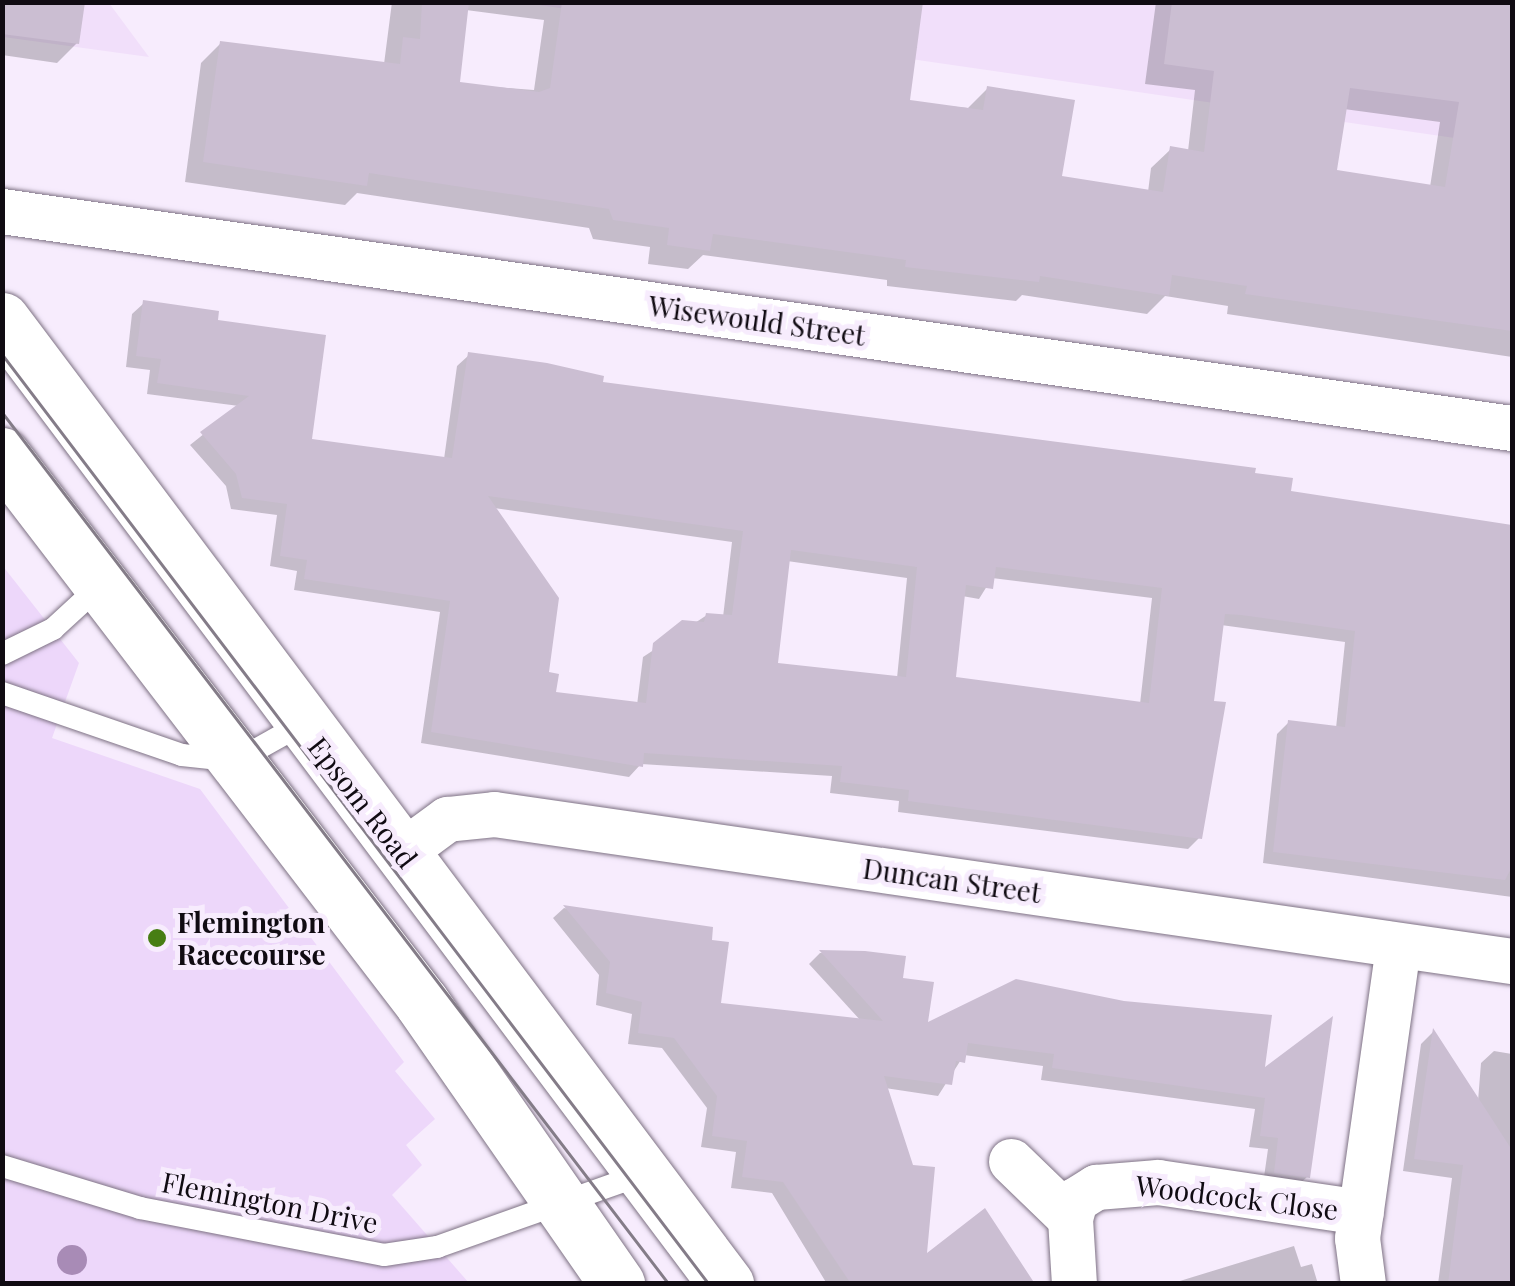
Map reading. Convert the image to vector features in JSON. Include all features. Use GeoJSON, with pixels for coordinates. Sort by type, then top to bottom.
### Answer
{"type":"FeatureCollection","features":[{"type":"Feature","properties":{"kind":"main road","name":"Epsom Road"},"geometry":{"type":"LineString","coordinates":[[2,320],[640,1175],[726,1284]]}},
{"type":"Feature","properties":{"kind":"main road"},"geometry":{"type":"LineString","coordinates":[[2,455],[566,1204],[617,1284]]}},
{"type":"Feature","properties":{"kind":"street","name":"Wisewould Street"},"geometry":{"type":"LineString","coordinates":[[2,212],[1512,428]]}},
{"type":"Feature","properties":{"kind":"street","name":"Duncan Street"},"geometry":{"type":"LineString","coordinates":[[402,852],[447,819],[494,814],[1512,960]]}},
{"type":"Feature","properties":{"kind":"street","name":"Woodcock Close"},"geometry":{"type":"LineString","coordinates":[[1363,1284],[1357,1238],[1398,946]]}},
{"type":"Feature","properties":{"kind":"street"},"geometry":{"type":"LineString","coordinates":[[1010,1161],[1070,1218],[1074,1284]]}},
{"type":"Feature","properties":{"kind":"street","name":"Woodcock Close"},"geometry":{"type":"LineString","coordinates":[[1070,1218],[1075,1200],[1096,1187],[1158,1182],[1361,1212]]}},
{"type":"Feature","properties":{"kind":"lane"},"geometry":{"type":"LineString","coordinates":[[2,654],[52,629],[102,584]]}},
{"type":"Feature","properties":{"kind":"lane"},"geometry":{"type":"LineString","coordinates":[[2,693],[182,755],[236,761],[302,724]]}},
{"type":"Feature","properties":{"kind":"lane","name":"Flemington Drive"},"geometry":{"type":"LineString","coordinates":[[2,1166],[140,1208],[384,1255],[437,1247],[640,1175]]}},
{"type":"Feature","properties":{"kind":"shaded area"},"geometry":{"type":"Polygon","coordinates":[[[3,3],[109,3],[149,57],[3,37],[3,3]]]}},
{"type":"Feature","properties":{"kind":"shaded area"},"geometry":{"type":"Polygon","coordinates":[[[525,3],[1512,3],[1512,146],[1489,143],[525,3]]]}},
{"type":"Feature","properties":{"kind":"shaded area","name":"Flemington Racecourse"},"geometry":{"type":"Polygon","coordinates":[[[2,565],[79,663],[52,738],[200,789],[404,1062],[395,1071],[435,1119],[406,1145],[422,1165],[392,1195],[469,1283],[3,1283],[2,565]]]}},
{"type":"Feature","properties":{"kind":"building"},"geometry":{"type":"Polygon","coordinates":[[[2,2],[85,2],[79,44],[2,34],[2,2]]]}},
{"type":"Feature","properties":{"kind":"building"},"geometry":{"type":"Polygon","coordinates":[[[422,2],[469,2],[460,82],[539,92],[550,88],[562,2],[923,2],[910,100],[983,110],[987,86],[1075,100],[1062,176],[1163,192],[1170,146],[1204,152],[1214,71],[1164,64],[1172,2],[1512,2],[1512,331],[1245,294],[1247,286],[1172,275],[1169,296],[1040,276],[1039,282],[905,267],[906,260],[713,234],[710,251],[667,245],[669,228],[613,220],[609,209],[369,173],[367,186],[203,162],[220,41],[400,64],[403,37],[420,39],[422,2]],[[1350,88],[1337,170],[1445,187],[1459,102],[1350,88]]]}},
{"type":"Feature","properties":{"kind":"building"},"geometry":{"type":"Polygon","coordinates":[[[143,300],[219,311],[218,320],[326,335],[312,439],[452,458],[468,352],[547,363],[604,376],[603,382],[1256,468],[1255,473],[1293,478],[1291,491],[1512,525],[1512,867],[1505,880],[1273,852],[1288,720],[1345,727],[1355,631],[1241,615],[1225,614],[1214,701],[1226,702],[1202,839],[908,801],[909,790],[840,782],[842,766],[644,753],[643,767],[431,732],[450,601],[304,579],[307,560],[280,556],[287,504],[242,498],[236,474],[200,432],[249,396],[157,383],[161,359],[136,356],[143,300]],[[488,496],[559,598],[549,672],[559,674],[556,692],[646,703],[653,643],[682,620],[704,622],[706,613],[732,615],[743,531],[488,496]],[[791,550],[778,663],[906,677],[917,567],[791,550]],[[996,567],[993,589],[966,585],[956,677],[1149,703],[1162,588],[996,567]]]}},
{"type":"Feature","properties":{"kind":"building"},"geometry":{"type":"Polygon","coordinates":[[[563,905],[713,927],[712,940],[729,942],[721,1003],[883,1021],[819,950],[906,956],[903,978],[934,982],[928,1022],[1016,979],[1124,1001],[1272,1015],[1265,1067],[1333,1016],[1310,1178],[1274,1173],[1278,1138],[1260,1136],[1265,1098],[1052,1068],[1054,1054],[968,1043],[965,1063],[956,1061],[952,1085],[884,1076],[913,1165],[935,1167],[927,1253],[985,1208],[1035,1284],[851,1284],[783,1182],[742,1177],[747,1141],[712,1136],[717,1096],[674,1038],[638,1033],[642,1002],[606,993],[610,962],[563,905]]]}},
{"type":"Feature","properties":{"kind":"building"},"geometry":{"type":"Polygon","coordinates":[[[1433,1028],[1512,1150],[1512,1284],[1448,1284],[1463,1165],[1414,1159],[1433,1028]]]}},
{"type":"Feature","properties":{"kind":"tram line"},"geometry":{"type":"LineString","coordinates":[[2,354],[709,1284]]}},
{"type":"Feature","properties":{"kind":"tram line"},"geometry":{"type":"LineString","coordinates":[[2,412],[669,1284]]}},
{"type":"Feature","properties":{"kind":"place","name":"Flemington Racecourse"},"geometry":{"type":"Point","coordinates":[157,938]}}]}
